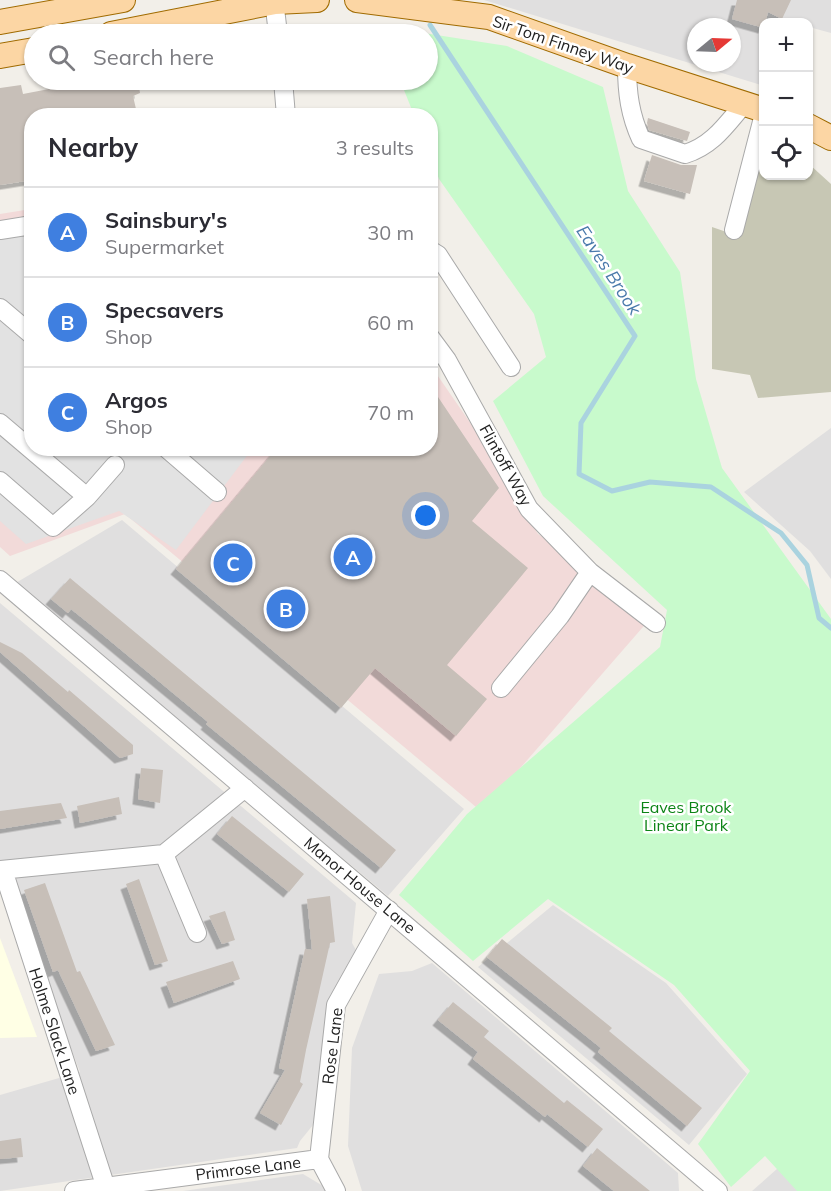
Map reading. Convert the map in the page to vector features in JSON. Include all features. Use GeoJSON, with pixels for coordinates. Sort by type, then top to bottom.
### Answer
{"type":"FeatureCollection","features":[{"type":"Feature","properties":{"kind":"main road"},"geometry":{"type":"LineString","coordinates":[[0,22],[123,0]]}},
{"type":"Feature","properties":{"kind":"main road"},"geometry":{"type":"LineString","coordinates":[[161,24],[275,1],[317,0]]}},
{"type":"Feature","properties":{"kind":"main road","name":"Sir Tom Finney Way"},"geometry":{"type":"LineString","coordinates":[[357,0],[489,17],[757,110]]}},
{"type":"Feature","properties":{"kind":"main road"},"geometry":{"type":"LineString","coordinates":[[0,56],[24,52]]}},
{"type":"Feature","properties":{"kind":"main road"},"geometry":{"type":"LineString","coordinates":[[813,129],[831,138]]}},
{"type":"Feature","properties":{"kind":"street"},"geometry":{"type":"LineString","coordinates":[[275,1],[277,24]]}},
{"type":"Feature","properties":{"kind":"street"},"geometry":{"type":"LineString","coordinates":[[627,66],[628,102],[637,131],[641,139],[663,147],[685,154],[706,146],[757,110]]}},
{"type":"Feature","properties":{"kind":"street"},"geometry":{"type":"LineString","coordinates":[[284,90],[285,108]]}},
{"type":"Feature","properties":{"kind":"street"},"geometry":{"type":"LineString","coordinates":[[734,230],[757,110]]}},
{"type":"Feature","properties":{"kind":"street"},"geometry":{"type":"LineString","coordinates":[[0,230],[24,226]]}},
{"type":"Feature","properties":{"kind":"street"},"geometry":{"type":"LineString","coordinates":[[438,255],[512,367]]}},
{"type":"Feature","properties":{"kind":"street"},"geometry":{"type":"LineString","coordinates":[[0,308],[24,328]]}},
{"type":"Feature","properties":{"kind":"street","name":"Flintoff Way"},"geometry":{"type":"LineString","coordinates":[[438,348],[447,360],[529,509],[590,572],[656,623]]}},
{"type":"Feature","properties":{"kind":"street"},"geometry":{"type":"LineString","coordinates":[[0,423],[24,443]]}},
{"type":"Feature","properties":{"kind":"street"},"geometry":{"type":"LineString","coordinates":[[39,456],[87,497]]}},
{"type":"Feature","properties":{"kind":"street"},"geometry":{"type":"LineString","coordinates":[[175,456],[217,492]]}},
{"type":"Feature","properties":{"kind":"street"},"geometry":{"type":"LineString","coordinates":[[0,481],[53,527],[87,497],[115,465]]}},
{"type":"Feature","properties":{"kind":"street"},"geometry":{"type":"LineString","coordinates":[[501,688],[560,616],[590,572]]}},
{"type":"Feature","properties":{"kind":"street","name":"Manor House Lane"},"geometry":{"type":"LineString","coordinates":[[0,580],[718,1191]]}},
{"type":"Feature","properties":{"kind":"street"},"geometry":{"type":"LineString","coordinates":[[1,870],[164,854],[246,788]]}},
{"type":"Feature","properties":{"kind":"street"},"geometry":{"type":"LineString","coordinates":[[164,854],[197,933]]}},
{"type":"Feature","properties":{"kind":"street","name":"Holme Slack Lane"},"geometry":{"type":"LineString","coordinates":[[1,870],[106,1189]]}},
{"type":"Feature","properties":{"kind":"street","name":"Rose Lane"},"geometry":{"type":"LineString","coordinates":[[319,1159],[336,1005],[389,910]]}},
{"type":"Feature","properties":{"kind":"street"},"geometry":{"type":"LineString","coordinates":[[319,1159],[336,1191]]}},
{"type":"Feature","properties":{"kind":"street","name":"Primrose Lane"},"geometry":{"type":"LineString","coordinates":[[74,1191],[106,1189],[319,1159]]}},
{"type":"Feature","properties":{"kind":"shaded area"},"geometry":{"type":"Polygon","coordinates":[[[484,0],[831,0],[831,33],[813,28],[813,18],[759,18],[759,84],[719,72],[741,72],[741,18],[687,18],[687,62],[484,0]]]}},
{"type":"Feature","properties":{"kind":"shaded area"},"geometry":{"type":"Polygon","coordinates":[[[759,154],[759,180],[813,180],[813,168],[831,184],[831,392],[758,398],[750,375],[712,369],[712,227],[741,237],[759,154]]]}},
{"type":"Feature","properties":{"kind":"shaded area"},"geometry":{"type":"Polygon","coordinates":[[[24,210],[24,456],[438,456],[438,376],[471,424],[538,534],[656,612],[482,812],[125,514],[10,556],[0,547],[0,214],[24,210]]]}},
{"type":"Feature","properties":{"kind":"shaded area"},"geometry":{"type":"Polygon","coordinates":[[[24,220],[24,456],[247,456],[176,550],[119,511],[26,544],[0,521],[0,224],[24,220]]]}},
{"type":"Feature","properties":{"kind":"shaded area"},"geometry":{"type":"Polygon","coordinates":[[[831,428],[831,579],[810,551],[744,492],[831,428]]]}},
{"type":"Feature","properties":{"kind":"shaded area"},"geometry":{"type":"Polygon","coordinates":[[[122,520],[464,809],[388,896],[14,584],[122,520]]]}},
{"type":"Feature","properties":{"kind":"shaded area"},"geometry":{"type":"Polygon","coordinates":[[[0,603],[356,903],[352,943],[360,957],[317,1101],[313,1125],[297,1148],[0,1191],[0,1095],[80,1072],[0,866],[0,603]]]}},
{"type":"Feature","properties":{"kind":"shaded area"},"geometry":{"type":"Polygon","coordinates":[[[553,905],[666,983],[747,1074],[689,1145],[478,967],[553,905]]]}},
{"type":"Feature","properties":{"kind":"shaded area"},"geometry":{"type":"Polygon","coordinates":[[[0,938],[37,1037],[0,1038],[0,938]]]}},
{"type":"Feature","properties":{"kind":"shaded area"},"geometry":{"type":"Polygon","coordinates":[[[432,963],[678,1173],[679,1191],[362,1191],[348,1146],[352,1048],[379,974],[412,971],[432,963]]]}},
{"type":"Feature","properties":{"kind":"shaded area"},"geometry":{"type":"Polygon","coordinates":[[[778,1168],[798,1191],[752,1191],[778,1168]]]}},
{"type":"Feature","properties":{"kind":"shaded area"},"geometry":{"type":"Polygon","coordinates":[[[303,1174],[327,1191],[183,1191],[303,1174]]]}},
{"type":"Feature","properties":{"kind":"green space","name":"Eaves Brook Linear Park"},"geometry":{"type":"Polygon","coordinates":[[[438,35],[507,46],[603,87],[628,191],[680,272],[696,379],[722,468],[831,619],[831,1191],[797,1191],[765,1156],[731,1187],[698,1144],[750,1071],[674,985],[548,899],[473,961],[399,895],[467,814],[660,647],[667,610],[543,496],[493,401],[546,357],[534,314],[439,179],[438,108],[411,108],[404,90],[438,90],[438,35]]]}},
{"type":"Feature","properties":{"kind":"building"},"geometry":{"type":"Polygon","coordinates":[[[737,0],[791,0],[782,18],[768,12],[766,18],[759,18],[759,27],[741,22],[741,18],[732,18],[737,0]]]}},
{"type":"Feature","properties":{"kind":"building"},"geometry":{"type":"Polygon","coordinates":[[[21,85],[23,94],[44,90],[140,90],[140,93],[133,96],[136,108],[24,108],[24,181],[0,185],[0,88],[21,85]]]}},
{"type":"Feature","properties":{"kind":"building"},"geometry":{"type":"Polygon","coordinates":[[[648,118],[690,132],[687,141],[649,130],[648,118]]]}},
{"type":"Feature","properties":{"kind":"building"},"geometry":{"type":"Polygon","coordinates":[[[652,155],[681,165],[697,165],[690,194],[644,181],[652,155]]]}},
{"type":"Feature","properties":{"kind":"building"},"geometry":{"type":"Polygon","coordinates":[[[438,397],[499,488],[472,521],[528,568],[447,665],[487,699],[456,736],[375,668],[341,708],[176,569],[270,456],[438,456],[438,397]]]}},
{"type":"Feature","properties":{"kind":"building"},"geometry":{"type":"Polygon","coordinates":[[[70,578],[396,850],[381,868],[206,724],[208,722],[91,625],[71,609],[68,613],[51,599],[70,578]]]}},
{"type":"Feature","properties":{"kind":"building"},"geometry":{"type":"Polygon","coordinates":[[[0,642],[22,653],[68,692],[69,690],[133,745],[133,754],[120,758],[0,652],[0,642]]]}},
{"type":"Feature","properties":{"kind":"building"},"geometry":{"type":"Polygon","coordinates":[[[141,768],[163,770],[160,803],[138,799],[141,768]]]}},
{"type":"Feature","properties":{"kind":"building"},"geometry":{"type":"Polygon","coordinates":[[[119,797],[122,814],[80,823],[77,806],[119,797]]]}},
{"type":"Feature","properties":{"kind":"building"},"geometry":{"type":"Polygon","coordinates":[[[61,803],[67,818],[0,829],[0,811],[61,803]]]}},
{"type":"Feature","properties":{"kind":"building"},"geometry":{"type":"Polygon","coordinates":[[[232,816],[304,874],[289,892],[217,834],[232,816]]]}},
{"type":"Feature","properties":{"kind":"building"},"geometry":{"type":"Polygon","coordinates":[[[139,879],[168,961],[155,965],[126,884],[139,879]]]}},
{"type":"Feature","properties":{"kind":"building"},"geometry":{"type":"Polygon","coordinates":[[[45,883],[77,972],[80,971],[115,1045],[96,1051],[58,970],[53,972],[24,890],[45,883]]]}},
{"type":"Feature","properties":{"kind":"building"},"geometry":{"type":"Polygon","coordinates":[[[330,896],[335,942],[330,943],[306,1050],[300,1082],[303,1084],[281,1125],[260,1113],[285,1070],[279,1068],[305,949],[312,950],[307,899],[330,896]]]}},
{"type":"Feature","properties":{"kind":"building"},"geometry":{"type":"Polygon","coordinates":[[[225,911],[235,940],[222,944],[209,916],[225,911]]]}},
{"type":"Feature","properties":{"kind":"building"},"geometry":{"type":"Polygon","coordinates":[[[502,939],[612,1028],[609,1031],[702,1108],[687,1126],[598,1052],[601,1048],[487,957],[502,939]]]}},
{"type":"Feature","properties":{"kind":"building"},"geometry":{"type":"Polygon","coordinates":[[[233,961],[240,979],[174,1003],[166,982],[233,961]]]}},
{"type":"Feature","properties":{"kind":"building"},"geometry":{"type":"Polygon","coordinates":[[[453,1002],[489,1031],[484,1037],[564,1103],[567,1100],[603,1129],[588,1147],[547,1114],[545,1117],[473,1059],[478,1052],[438,1020],[453,1002]]]}},
{"type":"Feature","properties":{"kind":"building"},"geometry":{"type":"Polygon","coordinates":[[[21,1138],[23,1157],[0,1159],[0,1141],[21,1138]]]}},
{"type":"Feature","properties":{"kind":"building"},"geometry":{"type":"Polygon","coordinates":[[[597,1148],[650,1191],[614,1191],[583,1166],[597,1148]]]}},
{"type":"Feature","properties":{"kind":"waterway","name":"Eaves Brook"},"geometry":{"type":"LineString","coordinates":[[438,37],[635,336],[581,423],[579,474],[612,491],[650,482],[711,487],[781,533],[807,565],[819,618],[831,628]]}},
{"type":"Feature","properties":{"kind":"place","name":"Sainsbury's"},"geometry":{"type":"Point","coordinates":[353,557]}},
{"type":"Feature","properties":{"kind":"place","name":"Argos"},"geometry":{"type":"Point","coordinates":[233,563]}},
{"type":"Feature","properties":{"kind":"place","name":"Specsavers"},"geometry":{"type":"Point","coordinates":[286,609]}}]}
